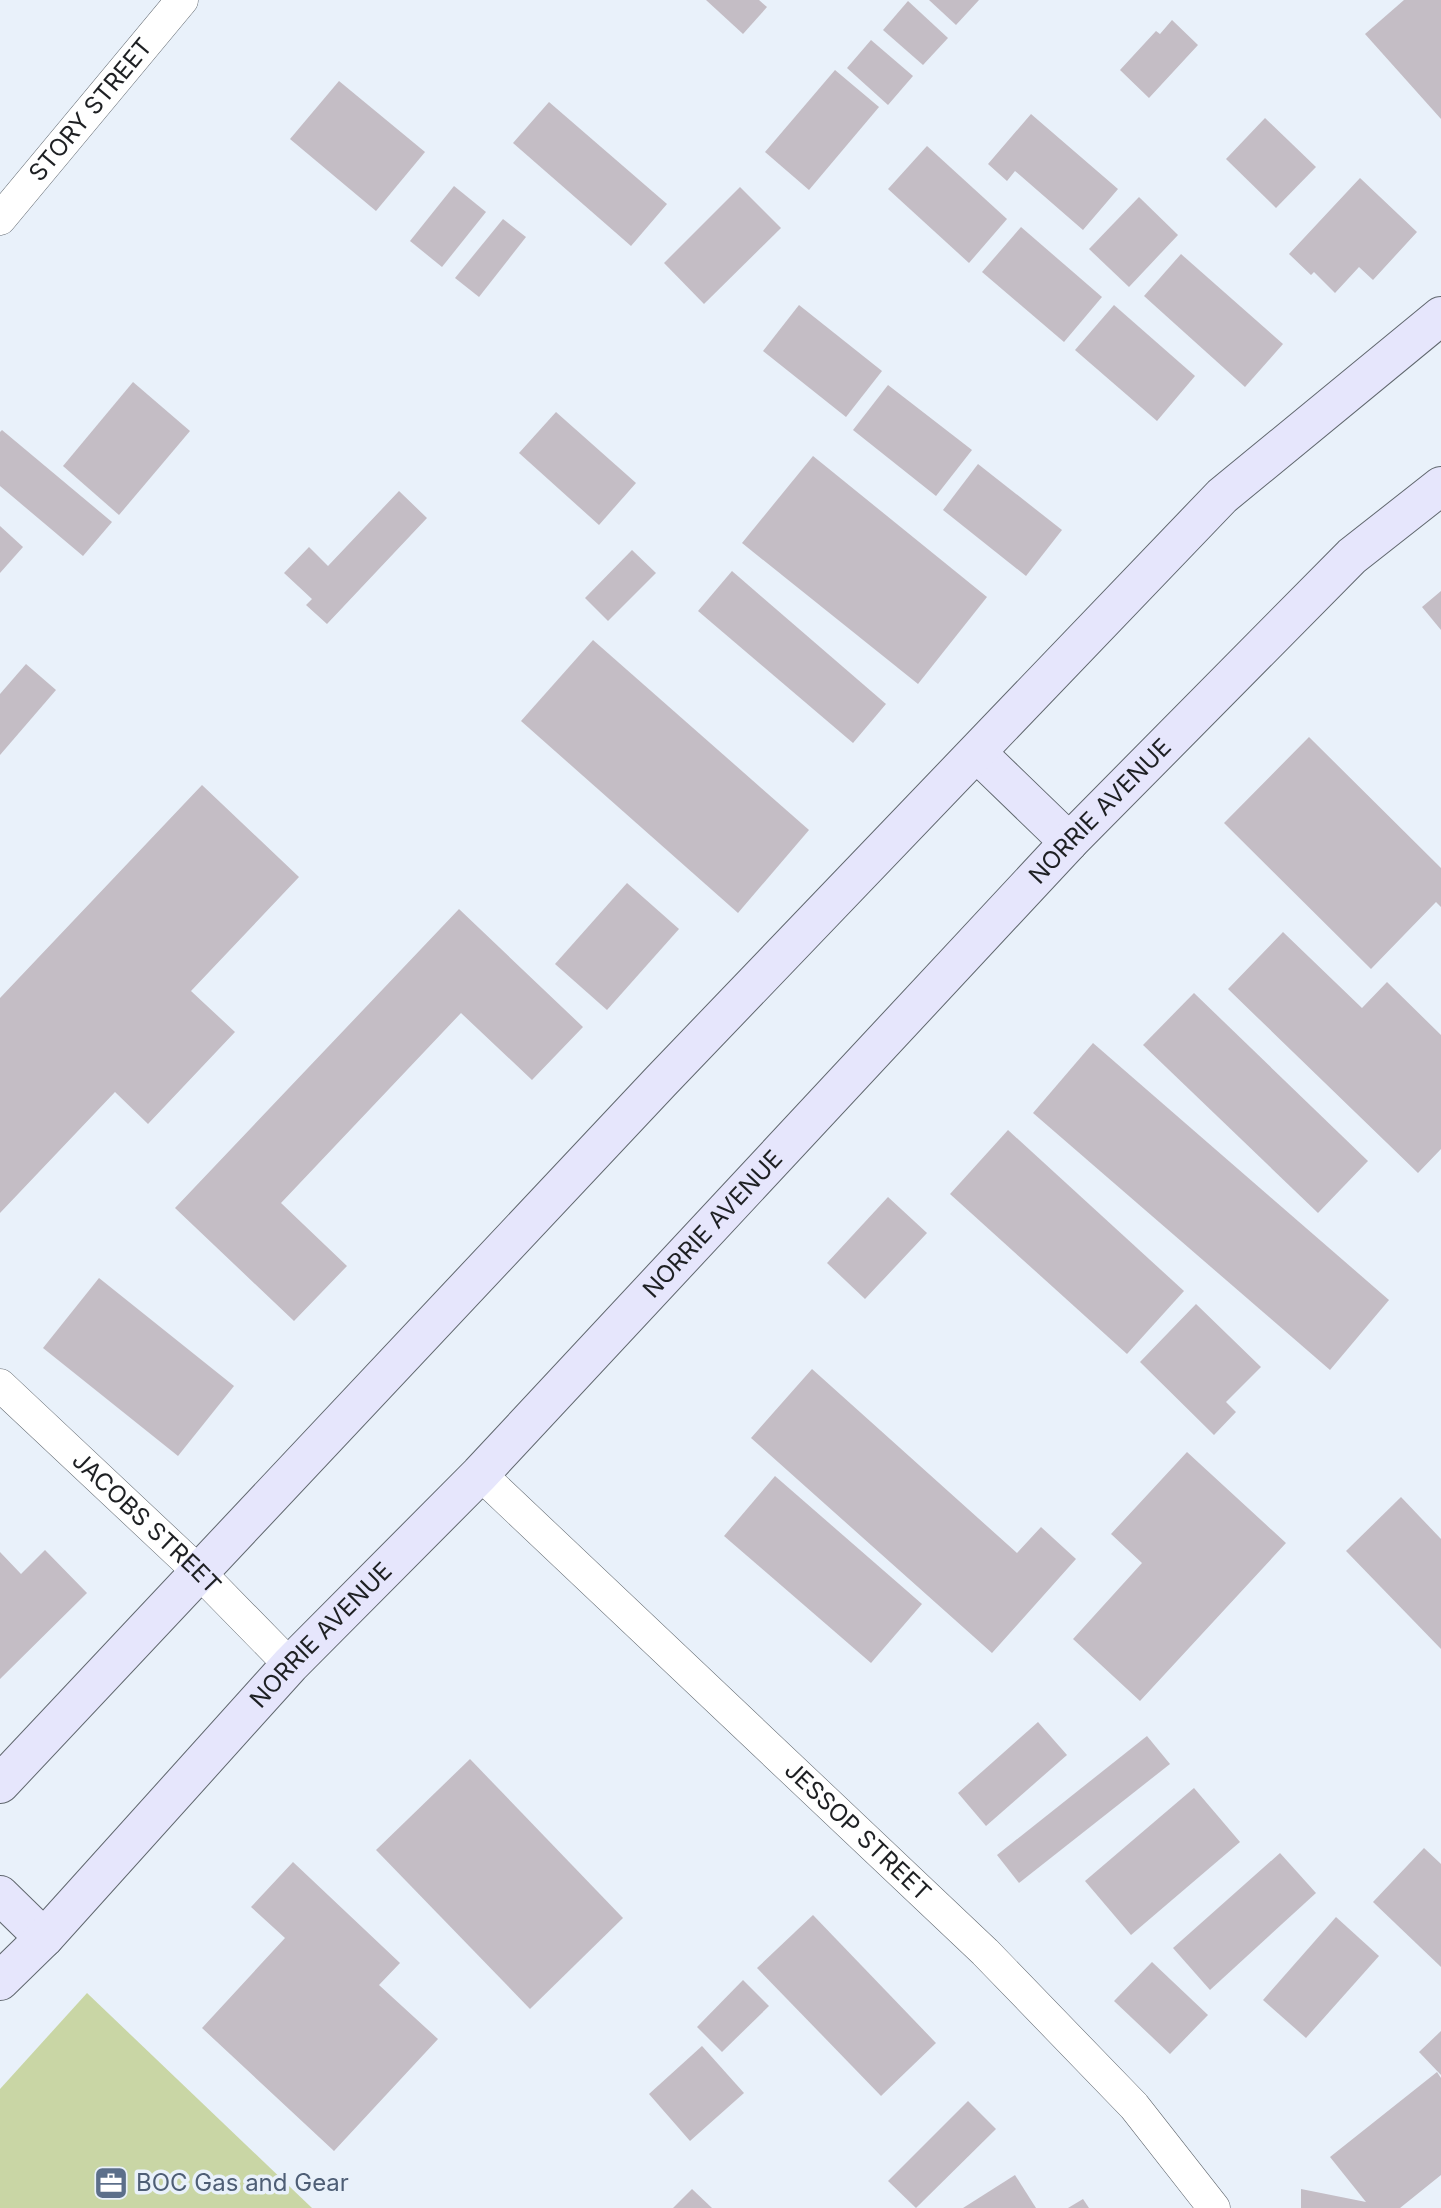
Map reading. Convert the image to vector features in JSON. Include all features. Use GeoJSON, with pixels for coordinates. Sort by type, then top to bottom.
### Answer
{"type":"FeatureCollection","features":[{"type":"Feature","properties":{"kind":"main road"},"geometry":{"type":"LineString","coordinates":[[0,1784],[661,1081],[1222,496],[1441,316]]}},
{"type":"Feature","properties":{"kind":"main road","name":"NORRIE AVENUE"},"geometry":{"type":"LineString","coordinates":[[0,1981],[44,1938],[290,1665],[480,1474],[1069,842],[1352,556],[1441,485]]}},
{"type":"Feature","properties":{"kind":"main road"},"geometry":{"type":"LineString","coordinates":[[977,753],[1069,842]]}},
{"type":"Feature","properties":{"kind":"main road"},"geometry":{"type":"LineString","coordinates":[[0,1895],[44,1938]]}},
{"type":"Feature","properties":{"kind":"street","name":"STORY STREET"},"geometry":{"type":"LineString","coordinates":[[0,219],[182,0]]}},
{"type":"Feature","properties":{"kind":"street","name":"JACOBS STREET"},"geometry":{"type":"LineString","coordinates":[[0,1385],[199,1572],[290,1665]]}},
{"type":"Feature","properties":{"kind":"street","name":"JESSOP STREET"},"geometry":{"type":"LineString","coordinates":[[480,1474],[985,1952],[1134,2106],[1214,2208]]}},
{"type":"Feature","properties":{"kind":"green space"},"geometry":{"type":"Polygon","coordinates":[[[87,1993],[312,2208],[0,2208],[0,2089],[87,1993]]]}},
{"type":"Feature","properties":{"kind":"building"},"geometry":{"type":"Polygon","coordinates":[[[706,0],[759,0],[767,7],[743,34],[706,0]]]}},
{"type":"Feature","properties":{"kind":"building"},"geometry":{"type":"Polygon","coordinates":[[[929,0],[979,0],[956,25],[929,0]]]}},
{"type":"Feature","properties":{"kind":"building"},"geometry":{"type":"Polygon","coordinates":[[[1404,0],[1441,0],[1441,119],[1365,34],[1404,0]]]}},
{"type":"Feature","properties":{"kind":"building"},"geometry":{"type":"Polygon","coordinates":[[[908,1],[948,38],[923,65],[883,30],[908,1]]]}},
{"type":"Feature","properties":{"kind":"building"},"geometry":{"type":"Polygon","coordinates":[[[1172,20],[1198,45],[1149,98],[1120,70],[1156,31],[1160,34],[1172,20]]]}},
{"type":"Feature","properties":{"kind":"building"},"geometry":{"type":"Polygon","coordinates":[[[871,40],[913,76],[888,105],[847,68],[871,40]]]}},
{"type":"Feature","properties":{"kind":"building"},"geometry":{"type":"Polygon","coordinates":[[[835,70],[879,107],[809,190],[765,152],[835,70]]]}},
{"type":"Feature","properties":{"kind":"building"},"geometry":{"type":"Polygon","coordinates":[[[339,81],[425,152],[376,211],[290,139],[339,81]]]}},
{"type":"Feature","properties":{"kind":"building"},"geometry":{"type":"Polygon","coordinates":[[[549,102],[667,204],[631,246],[513,143],[549,102]]]}},
{"type":"Feature","properties":{"kind":"building"},"geometry":{"type":"Polygon","coordinates":[[[1031,114],[1118,189],[1083,230],[1015,171],[1007,181],[988,164],[1031,114]]]}},
{"type":"Feature","properties":{"kind":"building"},"geometry":{"type":"Polygon","coordinates":[[[1265,118],[1316,167],[1276,208],[1226,159],[1265,118]]]}},
{"type":"Feature","properties":{"kind":"building"},"geometry":{"type":"Polygon","coordinates":[[[927,146],[1007,219],[969,263],[888,189],[927,146]]]}},
{"type":"Feature","properties":{"kind":"building"},"geometry":{"type":"Polygon","coordinates":[[[1360,178],[1417,232],[1373,280],[1359,267],[1335,293],[1314,272],[1311,275],[1289,254],[1360,178]]]}},
{"type":"Feature","properties":{"kind":"building"},"geometry":{"type":"Polygon","coordinates":[[[454,186],[486,212],[442,267],[410,241],[454,186]]]}},
{"type":"Feature","properties":{"kind":"building"},"geometry":{"type":"Polygon","coordinates":[[[740,187],[781,228],[704,304],[664,263],[740,187]]]}},
{"type":"Feature","properties":{"kind":"building"},"geometry":{"type":"Polygon","coordinates":[[[1139,197],[1178,235],[1129,287],[1089,249],[1139,197]]]}},
{"type":"Feature","properties":{"kind":"building"},"geometry":{"type":"Polygon","coordinates":[[[503,219],[526,237],[479,297],[455,278],[503,219]]]}},
{"type":"Feature","properties":{"kind":"building"},"geometry":{"type":"Polygon","coordinates":[[[1021,227],[1102,297],[1064,342],[982,272],[1021,227]]]}},
{"type":"Feature","properties":{"kind":"building"},"geometry":{"type":"Polygon","coordinates":[[[1181,254],[1283,344],[1245,387],[1144,296],[1181,254]]]}},
{"type":"Feature","properties":{"kind":"building"},"geometry":{"type":"Polygon","coordinates":[[[799,305],[882,371],[846,417],[763,351],[799,305]]]}},
{"type":"Feature","properties":{"kind":"building"},"geometry":{"type":"Polygon","coordinates":[[[1114,305],[1195,376],[1157,421],[1075,350],[1114,305]]]}},
{"type":"Feature","properties":{"kind":"building"},"geometry":{"type":"Polygon","coordinates":[[[133,382],[190,431],[119,515],[63,466],[133,382]]]}},
{"type":"Feature","properties":{"kind":"building"},"geometry":{"type":"Polygon","coordinates":[[[888,385],[972,450],[936,496],[853,430],[888,385]]]}},
{"type":"Feature","properties":{"kind":"building"},"geometry":{"type":"Polygon","coordinates":[[[556,412],[636,483],[599,525],[519,453],[556,412]]]}},
{"type":"Feature","properties":{"kind":"building"},"geometry":{"type":"Polygon","coordinates":[[[2,430],[112,522],[83,556],[0,486],[2,430]]]}},
{"type":"Feature","properties":{"kind":"building"},"geometry":{"type":"Polygon","coordinates":[[[813,456],[987,597],[918,684],[742,543],[813,456]]]}},
{"type":"Feature","properties":{"kind":"building"},"geometry":{"type":"Polygon","coordinates":[[[978,464],[1062,530],[1026,576],[943,510],[978,464]]]}},
{"type":"Feature","properties":{"kind":"building"},"geometry":{"type":"Polygon","coordinates":[[[399,491],[427,518],[327,624],[306,605],[312,599],[284,573],[309,547],[328,566],[399,491]]]}},
{"type":"Feature","properties":{"kind":"building"},"geometry":{"type":"Polygon","coordinates":[[[0,526],[23,547],[0,573],[0,526]]]}},
{"type":"Feature","properties":{"kind":"building"},"geometry":{"type":"Polygon","coordinates":[[[632,550],[656,573],[608,621],[585,598],[632,550]]]}},
{"type":"Feature","properties":{"kind":"building"},"geometry":{"type":"Polygon","coordinates":[[[732,571],[886,704],[853,743],[698,611],[732,571]]]}},
{"type":"Feature","properties":{"kind":"building"},"geometry":{"type":"Polygon","coordinates":[[[1441,591],[1441,630],[1422,607],[1441,591]]]}},
{"type":"Feature","properties":{"kind":"building"},"geometry":{"type":"Polygon","coordinates":[[[593,640],[809,830],[738,913],[521,721],[593,640]]]}},
{"type":"Feature","properties":{"kind":"building"},"geometry":{"type":"Polygon","coordinates":[[[26,664],[56,690],[0,755],[0,694],[26,664]]]}},
{"type":"Feature","properties":{"kind":"building"},"geometry":{"type":"Polygon","coordinates":[[[1309,737],[1441,868],[1441,907],[1436,902],[1371,969],[1224,823],[1309,737]]]}},
{"type":"Feature","properties":{"kind":"building"},"geometry":{"type":"Polygon","coordinates":[[[202,785],[299,877],[191,991],[235,1032],[148,1124],[115,1092],[0,1213],[0,998],[202,785]]]}},
{"type":"Feature","properties":{"kind":"building"},"geometry":{"type":"Polygon","coordinates":[[[627,883],[679,929],[607,1010],[555,964],[627,883]]]}},
{"type":"Feature","properties":{"kind":"building"},"geometry":{"type":"Polygon","coordinates":[[[459,909],[583,1027],[532,1080],[461,1013],[281,1203],[347,1266],[294,1321],[175,1208],[459,909]]]}},
{"type":"Feature","properties":{"kind":"building"},"geometry":{"type":"Polygon","coordinates":[[[1283,932],[1362,1008],[1387,982],[1441,1035],[1441,1149],[1418,1173],[1228,989],[1283,932]]]}},
{"type":"Feature","properties":{"kind":"building"},"geometry":{"type":"Polygon","coordinates":[[[1194,993],[1368,1161],[1318,1213],[1143,1045],[1194,993]]]}},
{"type":"Feature","properties":{"kind":"building"},"geometry":{"type":"Polygon","coordinates":[[[1093,1043],[1389,1300],[1330,1370],[1033,1113],[1093,1043]]]}},
{"type":"Feature","properties":{"kind":"building"},"geometry":{"type":"Polygon","coordinates":[[[1008,1130],[1184,1291],[1127,1354],[950,1194],[1008,1130]]]}},
{"type":"Feature","properties":{"kind":"building"},"geometry":{"type":"Polygon","coordinates":[[[888,1197],[927,1233],[865,1299],[827,1263],[888,1197]]]}},
{"type":"Feature","properties":{"kind":"building"},"geometry":{"type":"Polygon","coordinates":[[[99,1278],[234,1386],[178,1456],[43,1348],[99,1278]]]}},
{"type":"Feature","properties":{"kind":"building"},"geometry":{"type":"Polygon","coordinates":[[[1196,1304],[1261,1367],[1226,1402],[1236,1412],[1214,1435],[1140,1362],[1196,1304]]]}},
{"type":"Feature","properties":{"kind":"building"},"geometry":{"type":"Polygon","coordinates":[[[812,1369],[1017,1553],[1041,1527],[1076,1559],[992,1653],[751,1438],[812,1369]]]}},
{"type":"Feature","properties":{"kind":"building"},"geometry":{"type":"Polygon","coordinates":[[[1187,1452],[1286,1543],[1140,1701],[1073,1639],[1142,1563],[1111,1534],[1187,1452]]]}},
{"type":"Feature","properties":{"kind":"building"},"geometry":{"type":"Polygon","coordinates":[[[775,1476],[922,1604],[871,1663],[724,1536],[775,1476]]]}},
{"type":"Feature","properties":{"kind":"building"},"geometry":{"type":"Polygon","coordinates":[[[1401,1497],[1441,1539],[1441,1649],[1346,1551],[1401,1497]]]}},
{"type":"Feature","properties":{"kind":"building"},"geometry":{"type":"Polygon","coordinates":[[[45,1550],[87,1593],[0,1679],[0,1552],[21,1574],[45,1550]]]}},
{"type":"Feature","properties":{"kind":"building"},"geometry":{"type":"Polygon","coordinates":[[[1038,1722],[1067,1755],[986,1826],[958,1793],[1038,1722]]]}},
{"type":"Feature","properties":{"kind":"building"},"geometry":{"type":"Polygon","coordinates":[[[1147,1736],[1170,1764],[1019,1883],[997,1855],[1147,1736]]]}},
{"type":"Feature","properties":{"kind":"building"},"geometry":{"type":"Polygon","coordinates":[[[470,1759],[623,1918],[530,2009],[376,1850],[470,1759]]]}},
{"type":"Feature","properties":{"kind":"building"},"geometry":{"type":"Polygon","coordinates":[[[1194,1788],[1240,1842],[1131,1935],[1085,1881],[1194,1788]]]}},
{"type":"Feature","properties":{"kind":"building"},"geometry":{"type":"Polygon","coordinates":[[[1424,1848],[1441,1864],[1441,1967],[1373,1902],[1424,1848]]]}},
{"type":"Feature","properties":{"kind":"building"},"geometry":{"type":"Polygon","coordinates":[[[1280,1853],[1316,1893],[1210,1990],[1173,1948],[1280,1853]]]}},
{"type":"Feature","properties":{"kind":"building"},"geometry":{"type":"Polygon","coordinates":[[[293,1862],[400,1963],[379,1985],[438,2039],[334,2151],[202,2028],[285,1938],[251,1907],[293,1862]]]}},
{"type":"Feature","properties":{"kind":"building"},"geometry":{"type":"Polygon","coordinates":[[[813,1915],[936,2043],[881,2096],[757,1968],[813,1915]]]}},
{"type":"Feature","properties":{"kind":"building"},"geometry":{"type":"Polygon","coordinates":[[[1336,1917],[1379,1956],[1306,2038],[1263,2000],[1336,1917]]]}},
{"type":"Feature","properties":{"kind":"building"},"geometry":{"type":"Polygon","coordinates":[[[1152,1962],[1208,2015],[1170,2054],[1114,2001],[1152,1962]]]}},
{"type":"Feature","properties":{"kind":"building"},"geometry":{"type":"Polygon","coordinates":[[[743,1980],[769,2006],[722,2052],[697,2027],[743,1980]]]}},
{"type":"Feature","properties":{"kind":"building"},"geometry":{"type":"Polygon","coordinates":[[[1441,2031],[1441,2075],[1419,2052],[1441,2031]]]}},
{"type":"Feature","properties":{"kind":"building"},"geometry":{"type":"Polygon","coordinates":[[[702,2046],[744,2093],[690,2141],[649,2094],[702,2046]]]}},
{"type":"Feature","properties":{"kind":"building"},"geometry":{"type":"Polygon","coordinates":[[[1437,2072],[1441,2078],[1441,2175],[1400,2208],[1301,2208],[1301,2189],[1366,2202],[1330,2157],[1437,2072]]]}},
{"type":"Feature","properties":{"kind":"building"},"geometry":{"type":"Polygon","coordinates":[[[968,2101],[996,2129],[916,2208],[888,2181],[968,2101]]]}},
{"type":"Feature","properties":{"kind":"building"},"geometry":{"type":"Polygon","coordinates":[[[1015,2175],[1036,2208],[963,2208],[1015,2175]]]}},
{"type":"Feature","properties":{"kind":"building"},"geometry":{"type":"Polygon","coordinates":[[[692,2189],[712,2208],[673,2208],[692,2189]]]}},
{"type":"Feature","properties":{"kind":"building"},"geometry":{"type":"Polygon","coordinates":[[[1083,2199],[1089,2208],[1068,2208],[1083,2199]]]}},
{"type":"Feature","properties":{"kind":"place","name":"BOC Gas and Gear"},"geometry":{"type":"Point","coordinates":[111,2183]}}]}
